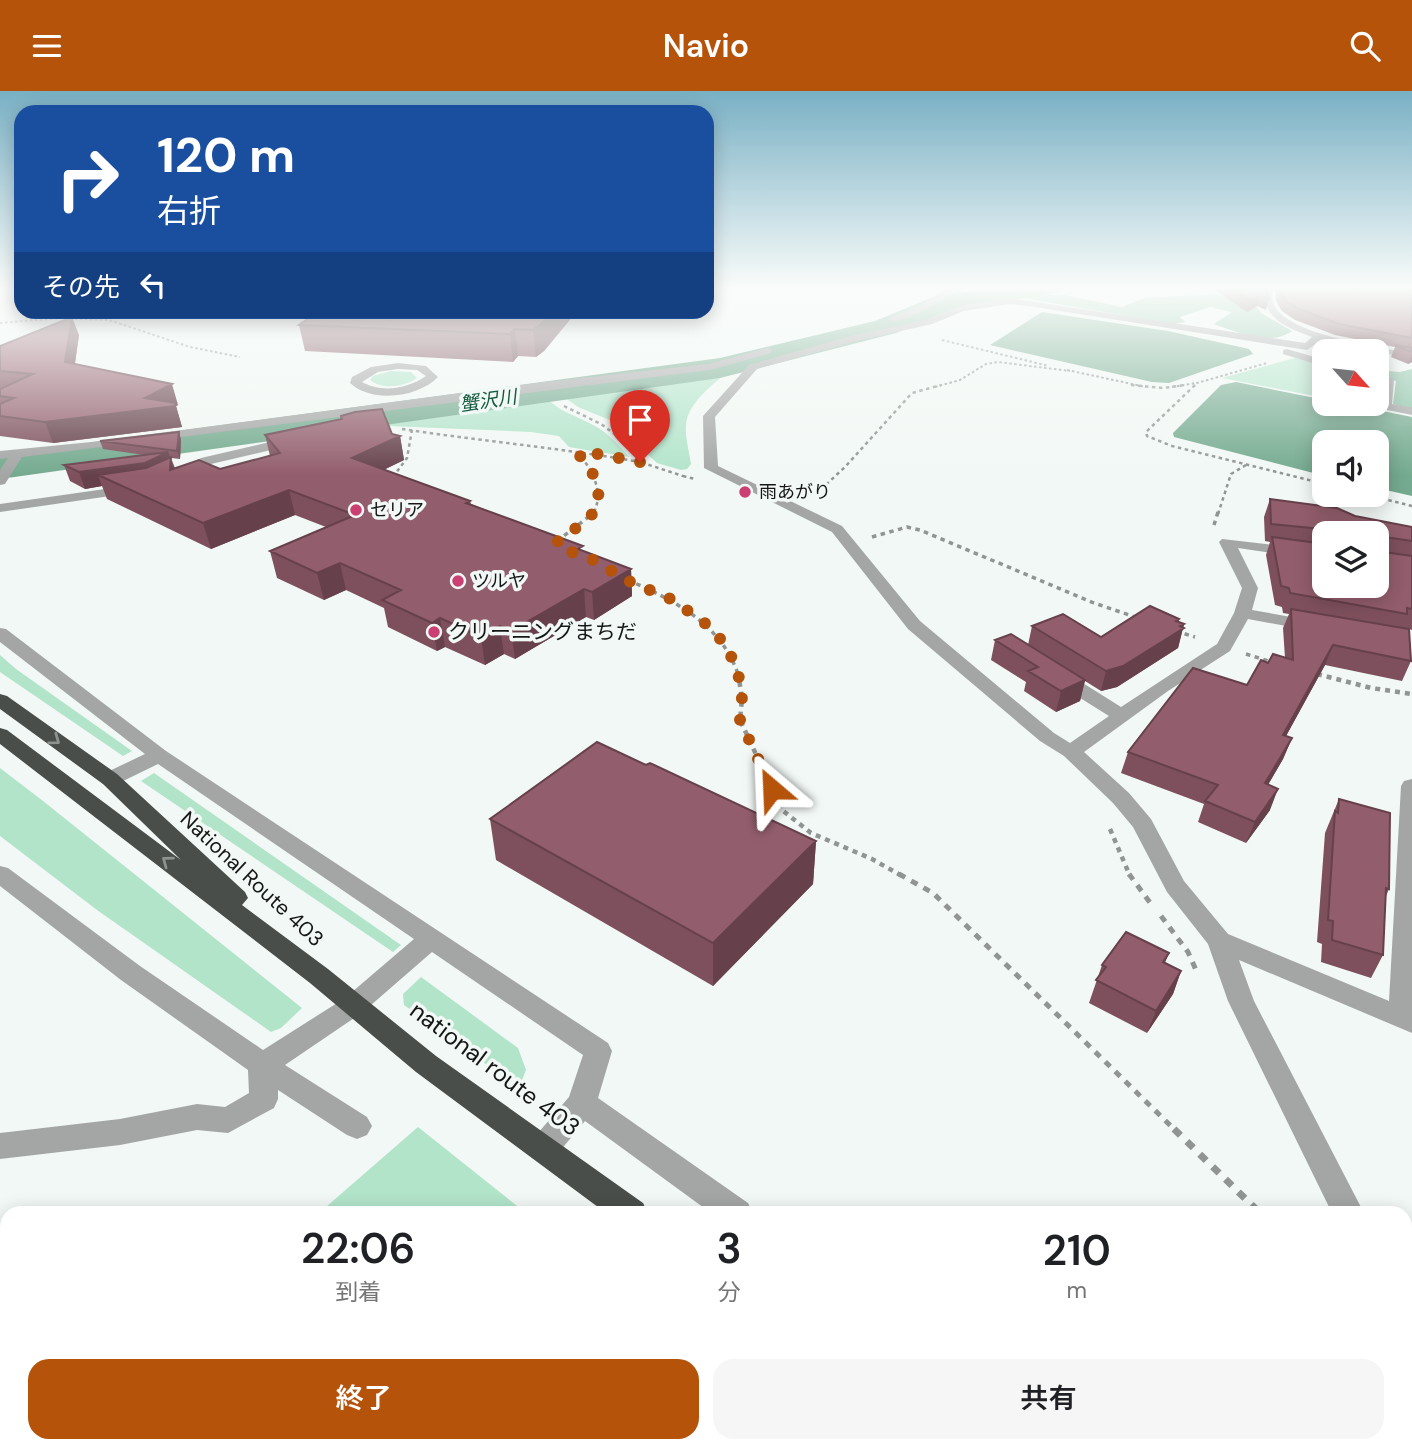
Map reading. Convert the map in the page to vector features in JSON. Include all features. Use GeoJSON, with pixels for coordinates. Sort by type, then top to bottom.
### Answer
{"type":"FeatureCollection","features":[{"type":"Feature","properties":{"kind":"highway","name":"National Route 403"},"geometry":{"type":"LineString","coordinates":[[0,701],[110,779],[319,976]]}},
{"type":"Feature","properties":{"kind":"highway","name":"National Route 403"},"geometry":{"type":"LineString","coordinates":[[0,734],[319,976]]}},
{"type":"Feature","properties":{"kind":"highway","name":"national route 403"},"geometry":{"type":"LineString","coordinates":[[319,976],[426,1064],[622,1206]]}},
{"type":"Feature","properties":{"kind":"street"},"geometry":{"type":"LineString","coordinates":[[0,455],[16,456],[331,422],[367,410],[709,367],[773,350]]}},
{"type":"Feature","properties":{"kind":"street"},"geometry":{"type":"LineString","coordinates":[[815,350],[753,367],[709,416],[711,468],[831,524],[914,625],[1047,737],[1071,752],[1121,798],[1143,824],[1175,886],[1219,941],[1241,1001],[1344,1206]]}},
{"type":"Feature","properties":{"kind":"street"},"geometry":{"type":"LineString","coordinates":[[1279,350],[1312,360]]}},
{"type":"Feature","properties":{"kind":"street"},"geometry":{"type":"LineString","coordinates":[[1380,350],[1412,356]]}},
{"type":"Feature","properties":{"kind":"street"},"geometry":{"type":"LineString","coordinates":[[367,410],[361,398],[376,390],[411,388],[428,381],[431,373],[419,367],[398,366],[375,369],[356,379],[359,386],[376,390]]}},
{"type":"Feature","properties":{"kind":"street"},"geometry":{"type":"LineString","coordinates":[[1390,408],[1412,411]]}},
{"type":"Feature","properties":{"kind":"street"},"geometry":{"type":"LineString","coordinates":[[0,508],[159,484],[206,461],[310,436]]}},
{"type":"Feature","properties":{"kind":"street"},"geometry":{"type":"LineString","coordinates":[[2,477],[16,456]]}},
{"type":"Feature","properties":{"kind":"street"},"geometry":{"type":"LineString","coordinates":[[1227,541],[1312,554]]}},
{"type":"Feature","properties":{"kind":"street"},"geometry":{"type":"LineString","coordinates":[[1071,752],[1223,647],[1243,613],[1250,588],[1227,541]]}},
{"type":"Feature","properties":{"kind":"street"},"geometry":{"type":"LineString","coordinates":[[1243,613],[1330,629]]}},
{"type":"Feature","properties":{"kind":"street"},"geometry":{"type":"LineString","coordinates":[[0,633],[159,755],[598,1051],[582,1103],[543,1149]]}},
{"type":"Feature","properties":{"kind":"street"},"geometry":{"type":"LineString","coordinates":[[1040,664],[1121,715]]}},
{"type":"Feature","properties":{"kind":"street"},"geometry":{"type":"LineString","coordinates":[[110,779],[159,755]]}},
{"type":"Feature","properties":{"kind":"street"},"geometry":{"type":"LineString","coordinates":[[1219,941],[1406,1020],[1412,786]]}},
{"type":"Feature","properties":{"kind":"street"},"geometry":{"type":"LineString","coordinates":[[0,874],[41,907],[262,1065],[356,1126]]}},
{"type":"Feature","properties":{"kind":"street"},"geometry":{"type":"LineString","coordinates":[[262,1065],[354,1005],[431,939]]}},
{"type":"Feature","properties":{"kind":"street"},"geometry":{"type":"LineString","coordinates":[[0,1146],[120,1132],[197,1117],[228,1120],[264,1098],[262,1065]]}},
{"type":"Feature","properties":{"kind":"street"},"geometry":{"type":"LineString","coordinates":[[582,1103],[727,1206]]}},
{"type":"Feature","properties":{"kind":"path"},"geometry":{"type":"LineString","coordinates":[[203,350],[240,357]]}},
{"type":"Feature","properties":{"kind":"path"},"geometry":{"type":"LineString","coordinates":[[982,350],[1150,388],[1172,388],[1197,383],[1295,355]]}},
{"type":"Feature","properties":{"kind":"path"},"geometry":{"type":"LineString","coordinates":[[800,509],[845,467],[912,393],[960,380],[986,364],[998,362],[1070,371]]}},
{"type":"Feature","properties":{"kind":"path"},"geometry":{"type":"LineString","coordinates":[[1197,383],[1188,394],[1150,425],[1147,436],[1172,446],[1312,481]]}},
{"type":"Feature","properties":{"kind":"path"},"geometry":{"type":"LineString","coordinates":[[560,403],[569,410],[601,424],[624,441],[640,462]]}},
{"type":"Feature","properties":{"kind":"path"},"geometry":{"type":"LineString","coordinates":[[395,428],[498,443],[582,451],[640,462],[683,476],[711,468]]}},
{"type":"Feature","properties":{"kind":"path"},"geometry":{"type":"LineString","coordinates":[[388,485],[407,458],[412,430]]}},
{"type":"Feature","properties":{"kind":"path"},"geometry":{"type":"LineString","coordinates":[[544,541],[558,544],[595,512],[597,482],[590,466],[580,456],[582,451]]}},
{"type":"Feature","properties":{"kind":"path"},"geometry":{"type":"LineString","coordinates":[[1227,541],[1218,535],[1213,524],[1231,474],[1246,465]]}},
{"type":"Feature","properties":{"kind":"path"},"geometry":{"type":"LineString","coordinates":[[1389,500],[1412,506]]}},
{"type":"Feature","properties":{"kind":"path"},"geometry":{"type":"LineString","coordinates":[[849,544],[907,527],[920,530],[1094,603],[1146,621]]}},
{"type":"Feature","properties":{"kind":"path"},"geometry":{"type":"LineString","coordinates":[[624,579],[673,600],[706,624],[726,645],[738,672],[742,699],[740,720],[782,810],[811,833],[872,859],[933,893],[1253,1206]]}},
{"type":"Feature","properties":{"kind":"path"},"geometry":{"type":"LineString","coordinates":[[1172,629],[1276,663]]}},
{"type":"Feature","properties":{"kind":"path"},"geometry":{"type":"LineString","coordinates":[[1314,674],[1371,688],[1412,694]]}},
{"type":"Feature","properties":{"kind":"path"},"geometry":{"type":"LineString","coordinates":[[1104,821],[1129,875],[1188,952],[1199,976]]}},
{"type":"Feature","properties":{"kind":"shaded area"},"geometry":{"type":"Polygon","coordinates":[[[1010,350],[1249,350],[1253,354],[1169,383],[1152,382],[1010,350]]]}},
{"type":"Feature","properties":{"kind":"shaded area"},"geometry":{"type":"Polygon","coordinates":[[[1295,358],[1312,362],[1312,395],[1222,378],[1295,358]]]}},
{"type":"Feature","properties":{"kind":"shaded area"},"geometry":{"type":"Polygon","coordinates":[[[730,369],[703,394],[688,416],[686,430],[691,464],[687,469],[681,470],[657,463],[612,421],[578,407],[560,394],[730,369]]]}},
{"type":"Feature","properties":{"kind":"shaded area"},"geometry":{"type":"Polygon","coordinates":[[[1412,369],[1412,409],[1393,404],[1396,381],[1390,379],[1390,371],[1412,369]]]}},
{"type":"Feature","properties":{"kind":"shaded area"},"geometry":{"type":"Polygon","coordinates":[[[391,371],[411,372],[417,378],[406,384],[393,386],[370,380],[373,376],[391,371]]]}},
{"type":"Feature","properties":{"kind":"shaded area"},"geometry":{"type":"Polygon","coordinates":[[[1236,382],[1312,397],[1312,417],[1390,417],[1390,413],[1412,417],[1412,496],[1389,491],[1389,430],[1312,430],[1312,473],[1174,437],[1173,433],[1221,385],[1236,382]]]}},
{"type":"Feature","properties":{"kind":"shaded area"},"geometry":{"type":"Polygon","coordinates":[[[545,396],[562,410],[604,432],[629,457],[569,447],[559,436],[531,432],[341,424],[545,396]]]}},
{"type":"Feature","properties":{"kind":"shaded area"},"geometry":{"type":"Polygon","coordinates":[[[0,655],[132,751],[123,756],[0,672],[0,655]]]}},
{"type":"Feature","properties":{"kind":"shaded area"},"geometry":{"type":"Polygon","coordinates":[[[0,768],[302,1008],[281,1028],[271,1032],[97,910],[0,836],[0,768]]]}},
{"type":"Feature","properties":{"kind":"shaded area"},"geometry":{"type":"Polygon","coordinates":[[[154,773],[401,945],[393,952],[141,781],[154,773]]]}},
{"type":"Feature","properties":{"kind":"shaded area"},"geometry":{"type":"Polygon","coordinates":[[[421,977],[518,1048],[526,1070],[519,1088],[404,1005],[403,994],[421,977]]]}},
{"type":"Feature","properties":{"kind":"shaded area"},"geometry":{"type":"Polygon","coordinates":[[[418,1127],[517,1206],[327,1206],[418,1127]]]}},
{"type":"Feature","properties":{"kind":"building"},"geometry":{"type":"Polygon","coordinates":[[[0,350],[67,350],[65,362],[172,384],[145,398],[176,403],[175,406],[45,422],[0,416],[0,404],[14,398],[0,396],[0,389],[33,374],[0,371],[0,350]]]}},
{"type":"Feature","properties":{"kind":"building"},"geometry":{"type":"Polygon","coordinates":[[[382,409],[392,434],[400,436],[352,458],[470,501],[466,503],[583,546],[578,549],[631,569],[592,592],[584,589],[511,631],[500,626],[481,637],[440,618],[432,623],[382,600],[401,590],[340,563],[317,573],[270,551],[355,515],[289,490],[203,523],[98,475],[146,468],[171,457],[170,470],[199,460],[220,469],[280,453],[265,435],[342,419],[341,416],[355,412],[382,409]]]}},
{"type":"Feature","properties":{"kind":"building"},"geometry":{"type":"Polygon","coordinates":[[[179,432],[177,451],[100,441],[179,432]]]}},
{"type":"Feature","properties":{"kind":"building"},"geometry":{"type":"Polygon","coordinates":[[[168,452],[145,463],[79,472],[64,465],[168,452]]]}},
{"type":"Feature","properties":{"kind":"building"},"geometry":{"type":"Polygon","coordinates":[[[1270,499],[1312,505],[1312,507],[1337,508],[1355,516],[1381,521],[1312,521],[1312,528],[1271,524],[1270,499]]]}},
{"type":"Feature","properties":{"kind":"building"},"geometry":{"type":"Polygon","coordinates":[[[1389,523],[1412,527],[1412,541],[1389,538],[1389,523]]]}},
{"type":"Feature","properties":{"kind":"building"},"geometry":{"type":"Polygon","coordinates":[[[1272,537],[1312,542],[1312,597],[1290,593],[1289,588],[1281,586],[1272,537]]]}},
{"type":"Feature","properties":{"kind":"building"},"geometry":{"type":"Polygon","coordinates":[[[1389,553],[1412,556],[1412,609],[1407,608],[1407,614],[1318,598],[1389,598],[1389,553]]]}},
{"type":"Feature","properties":{"kind":"building"},"geometry":{"type":"Polygon","coordinates":[[[1150,606],[1179,619],[1176,621],[1184,624],[1180,626],[1184,628],[1123,666],[1106,671],[1032,626],[1063,614],[1101,637],[1150,606]]]}},
{"type":"Feature","properties":{"kind":"building"},"geometry":{"type":"Polygon","coordinates":[[[1291,609],[1409,629],[1411,661],[1333,645],[1283,735],[1292,738],[1265,783],[1278,789],[1255,822],[1205,801],[1218,785],[1128,752],[1193,668],[1247,685],[1261,660],[1268,663],[1273,654],[1293,660],[1291,609]]]}},
{"type":"Feature","properties":{"kind":"building"},"geometry":{"type":"Polygon","coordinates":[[[1011,634],[1085,680],[1061,691],[1028,671],[1038,667],[995,640],[1011,634]]]}},
{"type":"Feature","properties":{"kind":"building"},"geometry":{"type":"Polygon","coordinates":[[[597,742],[646,765],[650,763],[816,841],[713,943],[490,819],[597,742]]]}},
{"type":"Feature","properties":{"kind":"building"},"geometry":{"type":"Polygon","coordinates":[[[1339,799],[1390,813],[1389,889],[1386,888],[1383,955],[1332,940],[1333,921],[1328,920],[1335,811],[1338,813],[1339,799]]]}},
{"type":"Feature","properties":{"kind":"building"},"geometry":{"type":"Polygon","coordinates":[[[1126,932],[1169,953],[1163,962],[1181,971],[1156,1011],[1096,980],[1106,967],[1102,965],[1126,932]]]}},
{"type":"Feature","properties":{"kind":"waterway","name":"蟹沢川"},"geometry":{"type":"LineString","coordinates":[[0,467],[720,368],[794,350]]}},
{"type":"Feature","properties":{"kind":"place","name":"雨あがり"},"geometry":{"type":"Point","coordinates":[745,492]}},
{"type":"Feature","properties":{"kind":"place","name":"セリア"},"geometry":{"type":"Point","coordinates":[356,510]}},
{"type":"Feature","properties":{"kind":"place","name":"ツルヤ"},"geometry":{"type":"Point","coordinates":[458,581]}},
{"type":"Feature","properties":{"kind":"place","name":"クリーニングまちだ"},"geometry":{"type":"Point","coordinates":[434,632]}},
{"type":"Feature","properties":{"kind":"route"},"geometry":{"type":"LineString","coordinates":[[640,462],[582,451],[580,456],[590,466],[597,482],[595,512],[557,542],[558,547],[596,561],[624,579],[658,591],[706,624],[726,645],[738,672],[742,699],[740,720],[772,789]]}}]}
